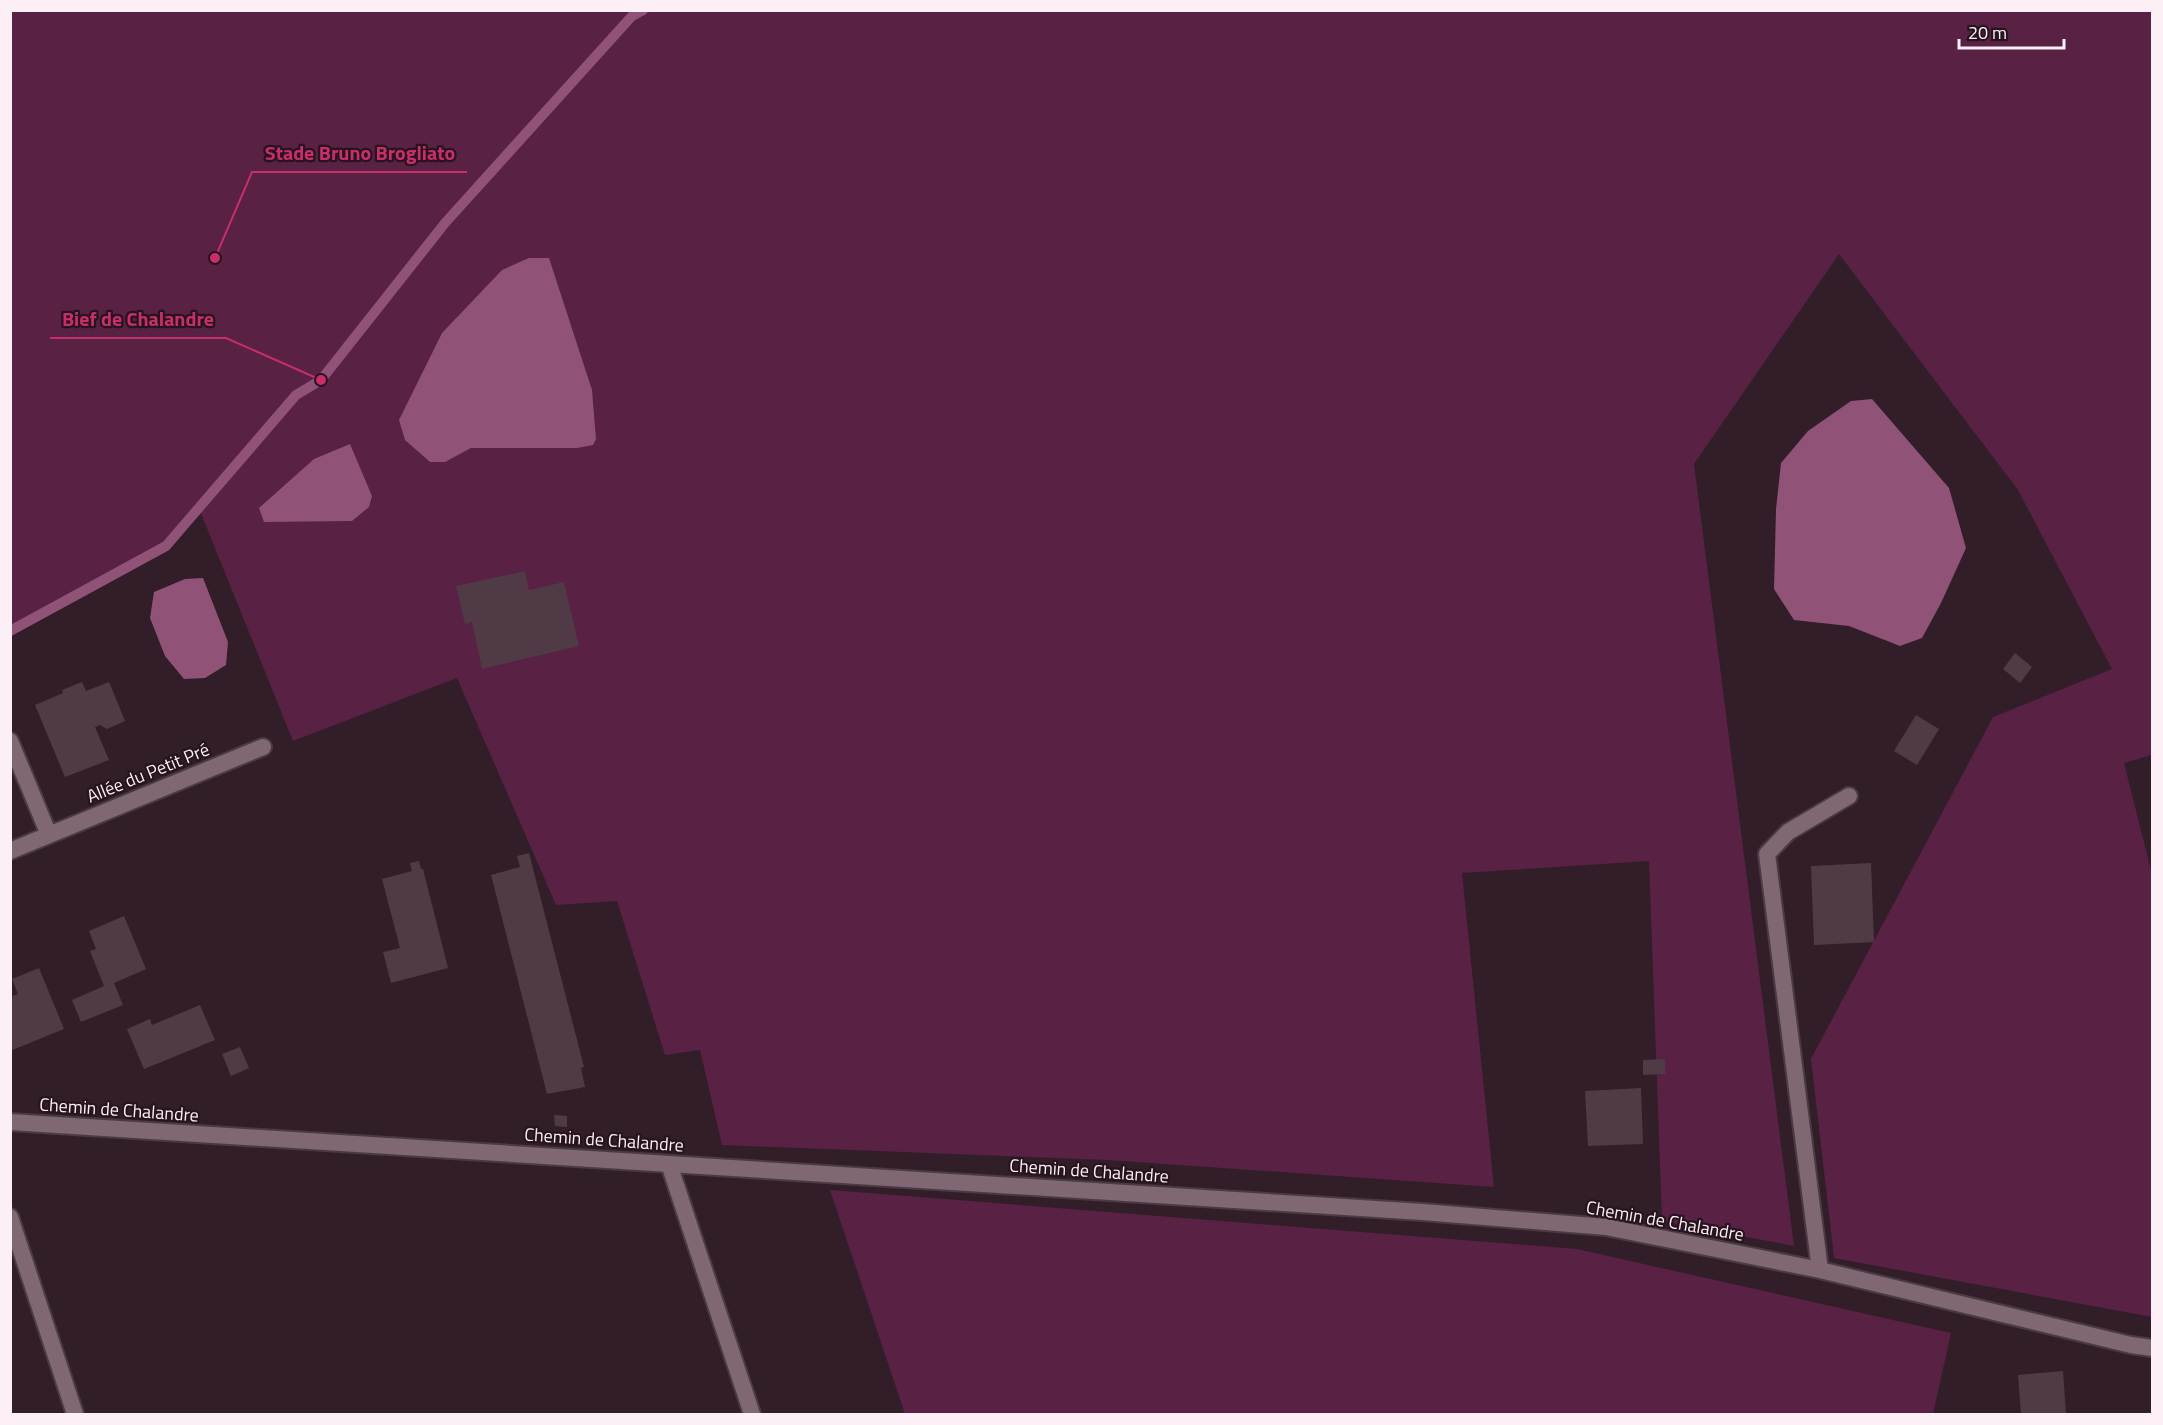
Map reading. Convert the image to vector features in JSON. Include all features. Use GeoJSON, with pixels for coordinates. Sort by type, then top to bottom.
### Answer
{"type":"FeatureCollection","features":[{"type":"Feature","properties":{"kind":"street"},"geometry":{"type":"LineString","coordinates":[[10,741],[49,835]]}},
{"type":"Feature","properties":{"kind":"street","name":"Allée du Petit Pré"},"geometry":{"type":"LineString","coordinates":[[10,851],[263,747]]}},
{"type":"Feature","properties":{"kind":"street"},"geometry":{"type":"LineString","coordinates":[[1820,1270],[1767,854],[1788,832],[1849,796]]}},
{"type":"Feature","properties":{"kind":"street","name":"Chemin de Chalandre"},"geometry":{"type":"LineString","coordinates":[[10,1122],[1423,1212],[1606,1227],[1820,1270],[2131,1345],[2152,1348]]}},
{"type":"Feature","properties":{"kind":"street"},"geometry":{"type":"LineString","coordinates":[[669,1164],[752,1414]]}},
{"type":"Feature","properties":{"kind":"street"},"geometry":{"type":"LineString","coordinates":[[10,1217],[75,1414]]}},
{"type":"Feature","properties":{"kind":"shaded area"},"geometry":{"type":"Polygon","coordinates":[[[10,11],[2152,11],[2152,755],[2124,763],[2152,874],[2152,1317],[1834,1258],[1811,1059],[1993,717],[2112,669],[2018,490],[1839,254],[1694,464],[1794,1246],[1662,1221],[1649,861],[1462,873],[1494,1187],[1108,1160],[722,1145],[700,1050],[665,1055],[617,901],[556,905],[457,678],[293,741],[198,506],[174,545],[11,628],[10,11]]]}},
{"type":"Feature","properties":{"kind":"shaded area"},"geometry":{"type":"Polygon","coordinates":[[[529,258],[549,258],[592,390],[596,439],[593,445],[577,448],[471,448],[445,462],[430,462],[405,440],[399,420],[442,333],[502,270],[529,258]]]}},
{"type":"Feature","properties":{"kind":"shaded area"},"geometry":{"type":"Polygon","coordinates":[[[1872,399],[1949,488],[1966,548],[1922,638],[1900,646],[1849,626],[1794,620],[1774,589],[1776,509],[1781,463],[1808,431],[1851,401],[1872,399]]]}},
{"type":"Feature","properties":{"kind":"shaded area"},"geometry":{"type":"Polygon","coordinates":[[[350,444],[372,496],[369,507],[352,521],[264,522],[259,508],[314,459],[350,444]]]}},
{"type":"Feature","properties":{"kind":"shaded area"},"geometry":{"type":"Polygon","coordinates":[[[203,578],[228,642],[226,665],[205,678],[184,679],[165,656],[150,618],[154,592],[185,579],[203,578]]]}},
{"type":"Feature","properties":{"kind":"shaded area"},"geometry":{"type":"Polygon","coordinates":[[[830,1190],[1577,1249],[1951,1333],[1933,1414],[905,1414],[830,1190]]]}},
{"type":"Feature","properties":{"kind":"building"},"geometry":{"type":"Polygon","coordinates":[[[525,571],[529,590],[564,582],[579,646],[482,669],[472,622],[465,624],[456,586],[525,571]]]}},
{"type":"Feature","properties":{"kind":"building"},"geometry":{"type":"Polygon","coordinates":[[[2015,653],[2032,667],[2020,683],[2003,669],[2015,653]]]}},
{"type":"Feature","properties":{"kind":"building"},"geometry":{"type":"Polygon","coordinates":[[[82,682],[86,691],[109,682],[125,721],[107,729],[100,725],[95,727],[109,760],[65,777],[35,705],[82,682]]]}},
{"type":"Feature","properties":{"kind":"building"},"geometry":{"type":"Polygon","coordinates":[[[1916,715],[1939,729],[1917,765],[1894,751],[1916,715]]]}},
{"type":"Feature","properties":{"kind":"building"},"geometry":{"type":"Polygon","coordinates":[[[529,853],[584,1067],[581,1068],[585,1087],[547,1094],[491,875],[520,867],[517,856],[529,853]]]}},
{"type":"Feature","properties":{"kind":"building"},"geometry":{"type":"Polygon","coordinates":[[[419,861],[448,968],[391,983],[383,952],[400,948],[382,879],[412,871],[410,863],[419,861]]]}},
{"type":"Feature","properties":{"kind":"building"},"geometry":{"type":"Polygon","coordinates":[[[1871,863],[1874,942],[1814,945],[1811,866],[1871,863]]]}},
{"type":"Feature","properties":{"kind":"building"},"geometry":{"type":"Polygon","coordinates":[[[124,916],[146,969],[114,983],[123,1005],[81,1022],[72,1000],[104,986],[90,951],[96,949],[89,931],[124,916]]]}},
{"type":"Feature","properties":{"kind":"building"},"geometry":{"type":"Polygon","coordinates":[[[39,968],[64,1029],[10,1051],[10,997],[18,994],[12,979],[39,968]]]}},
{"type":"Feature","properties":{"kind":"building"},"geometry":{"type":"Polygon","coordinates":[[[200,1005],[215,1040],[144,1069],[127,1029],[150,1019],[152,1025],[200,1005]]]}},
{"type":"Feature","properties":{"kind":"building"},"geometry":{"type":"Polygon","coordinates":[[[240,1047],[249,1068],[231,1076],[222,1054],[240,1047]]]}},
{"type":"Feature","properties":{"kind":"building"},"geometry":{"type":"Polygon","coordinates":[[[1665,1059],[1665,1074],[1643,1075],[1643,1060],[1665,1059]]]}},
{"type":"Feature","properties":{"kind":"building"},"geometry":{"type":"Polygon","coordinates":[[[1641,1088],[1643,1144],[1588,1146],[1585,1091],[1641,1088]]]}},
{"type":"Feature","properties":{"kind":"building"},"geometry":{"type":"Polygon","coordinates":[[[554,1115],[567,1116],[567,1127],[555,1126],[554,1115]]]}},
{"type":"Feature","properties":{"kind":"building"},"geometry":{"type":"Polygon","coordinates":[[[2063,1371],[2066,1414],[2021,1414],[2018,1375],[2063,1371]]]}},
{"type":"Feature","properties":{"kind":"waterway"},"geometry":{"type":"LineString","coordinates":[[10,631],[166,546],[296,395],[321,380],[445,223],[632,16],[643,10]]}},
{"type":"Feature","properties":{"kind":"place","name":"Stade Bruno Brogliato"},"geometry":{"type":"Point","coordinates":[215,258]}},
{"type":"Feature","properties":{"kind":"place","name":"Bief de Chalandre"},"geometry":{"type":"Point","coordinates":[321,380]}}]}
